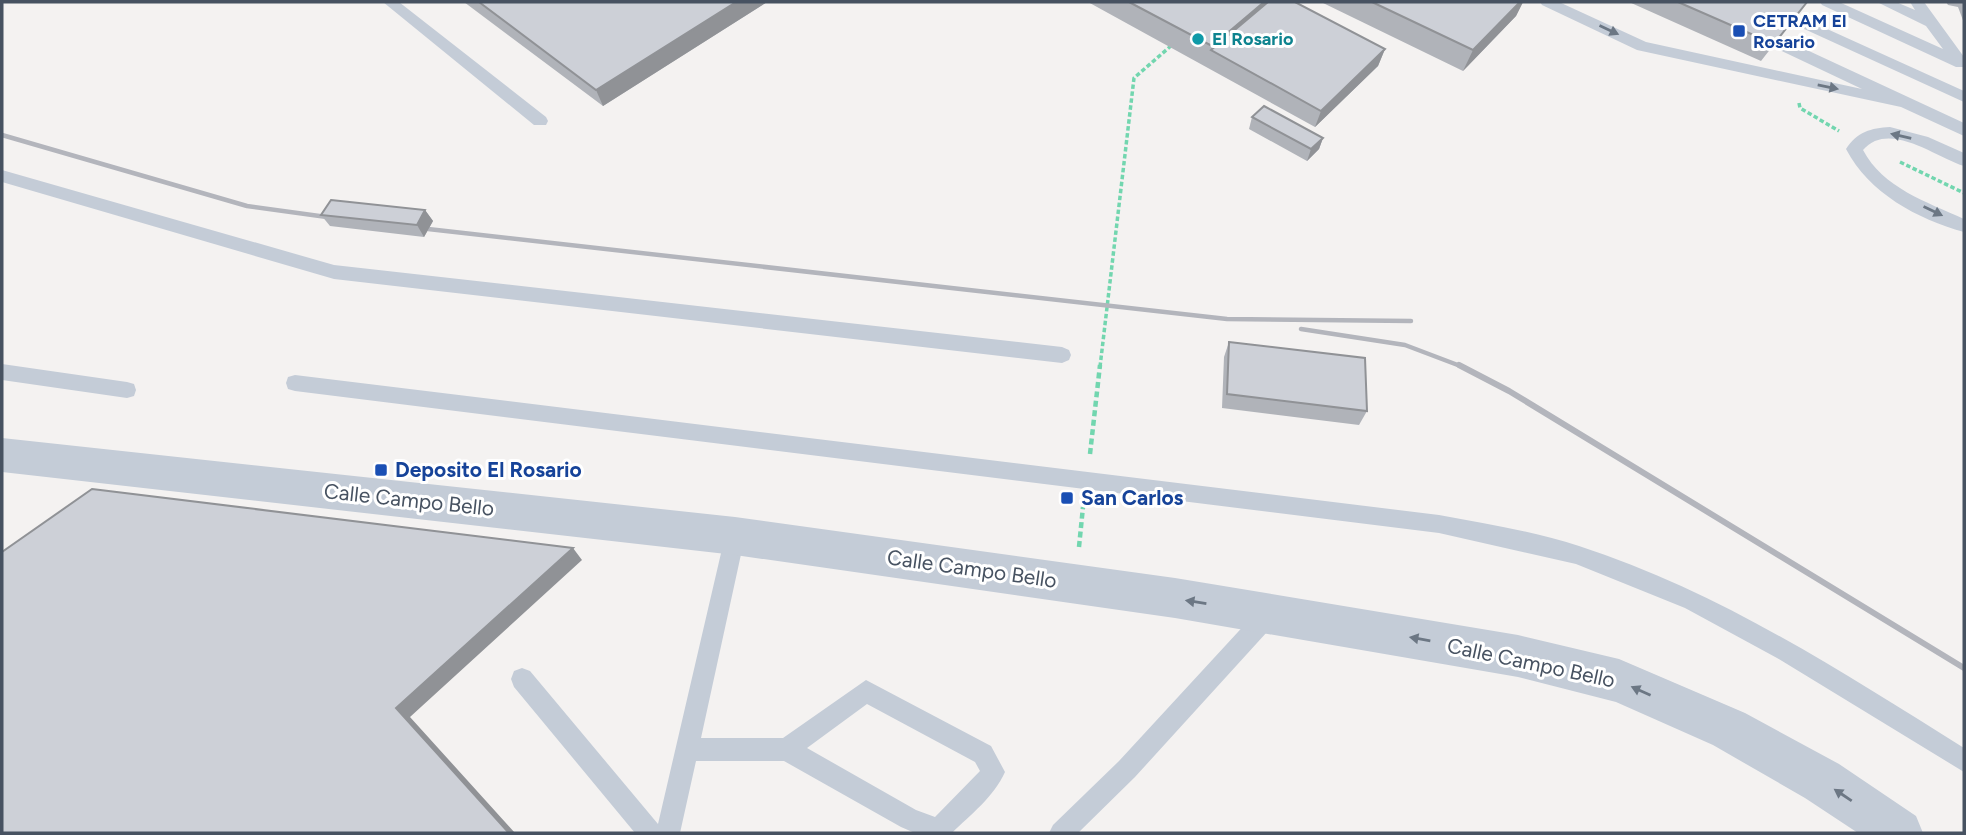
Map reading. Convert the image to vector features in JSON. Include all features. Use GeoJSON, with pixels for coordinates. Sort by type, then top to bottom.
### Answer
{"type":"FeatureCollection","features":[{"type":"Feature","properties":{"kind":"street","name":"Calle Campo Bello"},"geometry":{"type":"LineString","coordinates":[[2,455],[735,536],[1269,613],[1518,656],[1619,681],[1729,729],[1822,781],[1899,833]]}},
{"type":"Feature","properties":{"kind":"lane"},"geometry":{"type":"LineString","coordinates":[[390,2],[540,121]]}},
{"type":"Feature","properties":{"kind":"lane"},"geometry":{"type":"LineString","coordinates":[[1546,2],[1642,46],[1903,102]]}},
{"type":"Feature","properties":{"kind":"lane"},"geometry":{"type":"LineString","coordinates":[[1827,2],[1963,66]]}},
{"type":"Feature","properties":{"kind":"lane"},"geometry":{"type":"LineString","coordinates":[[1884,2],[1932,22]]}},
{"type":"Feature","properties":{"kind":"lane"},"geometry":{"type":"LineString","coordinates":[[1917,2],[1963,66]]}},
{"type":"Feature","properties":{"kind":"lane"},"geometry":{"type":"LineString","coordinates":[[1794,19],[1964,97]]}},
{"type":"Feature","properties":{"kind":"lane"},"geometry":{"type":"LineString","coordinates":[[1776,42],[1964,131]]}},
{"type":"Feature","properties":{"kind":"lane"},"geometry":{"type":"LineString","coordinates":[[1964,160],[1925,143],[1890,133],[1864,136],[1854,149],[1859,162],[1869,175],[1883,185],[1964,226]]}},
{"type":"Feature","properties":{"kind":"lane"},"geometry":{"type":"LineString","coordinates":[[2,176],[334,272],[1062,355]]}},
{"type":"Feature","properties":{"kind":"lane"},"geometry":{"type":"LineString","coordinates":[[2,372],[127,390]]}},
{"type":"Feature","properties":{"kind":"lane"},"geometry":{"type":"LineString","coordinates":[[295,383],[1439,524],[1517,539],[1594,560],[1731,618],[1964,761]]}},
{"type":"Feature","properties":{"kind":"lane"},"geometry":{"type":"LineString","coordinates":[[668,833],[735,536]]}},
{"type":"Feature","properties":{"kind":"lane"},"geometry":{"type":"LineString","coordinates":[[1061,833],[1127,769],[1269,613]]}},
{"type":"Feature","properties":{"kind":"lane"},"geometry":{"type":"LineString","coordinates":[[522,679],[650,833]]}},
{"type":"Feature","properties":{"kind":"lane"},"geometry":{"type":"LineString","coordinates":[[687,750],[786,749],[909,819],[938,830],[982,787],[993,772],[983,754],[866,691],[786,749]]}},
{"type":"Feature","properties":{"kind":"path"},"geometry":{"type":"LineString","coordinates":[[1089,460],[1134,78],[1181,38]]}},
{"type":"Feature","properties":{"kind":"path"},"geometry":{"type":"LineString","coordinates":[[1956,189],[1964,193]]}},
{"type":"Feature","properties":{"kind":"path"},"geometry":{"type":"LineString","coordinates":[[1078,555],[1084,500]]}},
{"type":"Feature","properties":{"kind":"building"},"geometry":{"type":"Polygon","coordinates":[[[479,2],[736,2],[596,90],[479,2]]]}},
{"type":"Feature","properties":{"kind":"building"},"geometry":{"type":"Polygon","coordinates":[[[1129,2],[1264,2],[1212,46],[1129,2]]]}},
{"type":"Feature","properties":{"kind":"building"},"geometry":{"type":"Polygon","coordinates":[[[1268,2],[1295,2],[1385,49],[1321,111],[1211,50],[1268,2]]]}},
{"type":"Feature","properties":{"kind":"building"},"geometry":{"type":"Polygon","coordinates":[[[1372,2],[1520,2],[1473,50],[1372,2]]]}},
{"type":"Feature","properties":{"kind":"building"},"geometry":{"type":"Polygon","coordinates":[[[1678,2],[1807,2],[1774,44],[1678,2]]]}},
{"type":"Feature","properties":{"kind":"building"},"geometry":{"type":"Polygon","coordinates":[[[1264,106],[1323,138],[1311,149],[1252,117],[1264,106]]]}},
{"type":"Feature","properties":{"kind":"building"},"geometry":{"type":"Polygon","coordinates":[[[331,200],[425,210],[417,225],[321,215],[331,200]]]}},
{"type":"Feature","properties":{"kind":"building"},"geometry":{"type":"Polygon","coordinates":[[[1229,342],[1365,358],[1367,411],[1227,394],[1229,342]]]}},
{"type":"Feature","properties":{"kind":"building"},"geometry":{"type":"Polygon","coordinates":[[[92,489],[573,548],[396,708],[509,833],[2,833],[2,552],[92,489]]]}},
{"type":"Feature","properties":{"kind":"railway"},"geometry":{"type":"LineString","coordinates":[[2,135],[247,206],[334,218]]}},
{"type":"Feature","properties":{"kind":"railway"},"geometry":{"type":"LineString","coordinates":[[428,229],[1227,319],[1411,321]]}},
{"type":"Feature","properties":{"kind":"railway"},"geometry":{"type":"LineString","coordinates":[[1301,329],[1405,345],[1462,367]]}},
{"type":"Feature","properties":{"kind":"railway"},"geometry":{"type":"LineString","coordinates":[[1462,367],[1509,391],[1964,668]]}},
{"type":"Feature","properties":{"kind":"place","name":"CETRAM El Rosario"},"geometry":{"type":"Point","coordinates":[1739,31]}},
{"type":"Feature","properties":{"kind":"place","name":"El Rosario"},"geometry":{"type":"Point","coordinates":[1198,39]}},
{"type":"Feature","properties":{"kind":"place","name":"Deposito El Rosario"},"geometry":{"type":"Point","coordinates":[381,470]}},
{"type":"Feature","properties":{"kind":"place","name":"San Carlos"},"geometry":{"type":"Point","coordinates":[1067,498]}}]}
